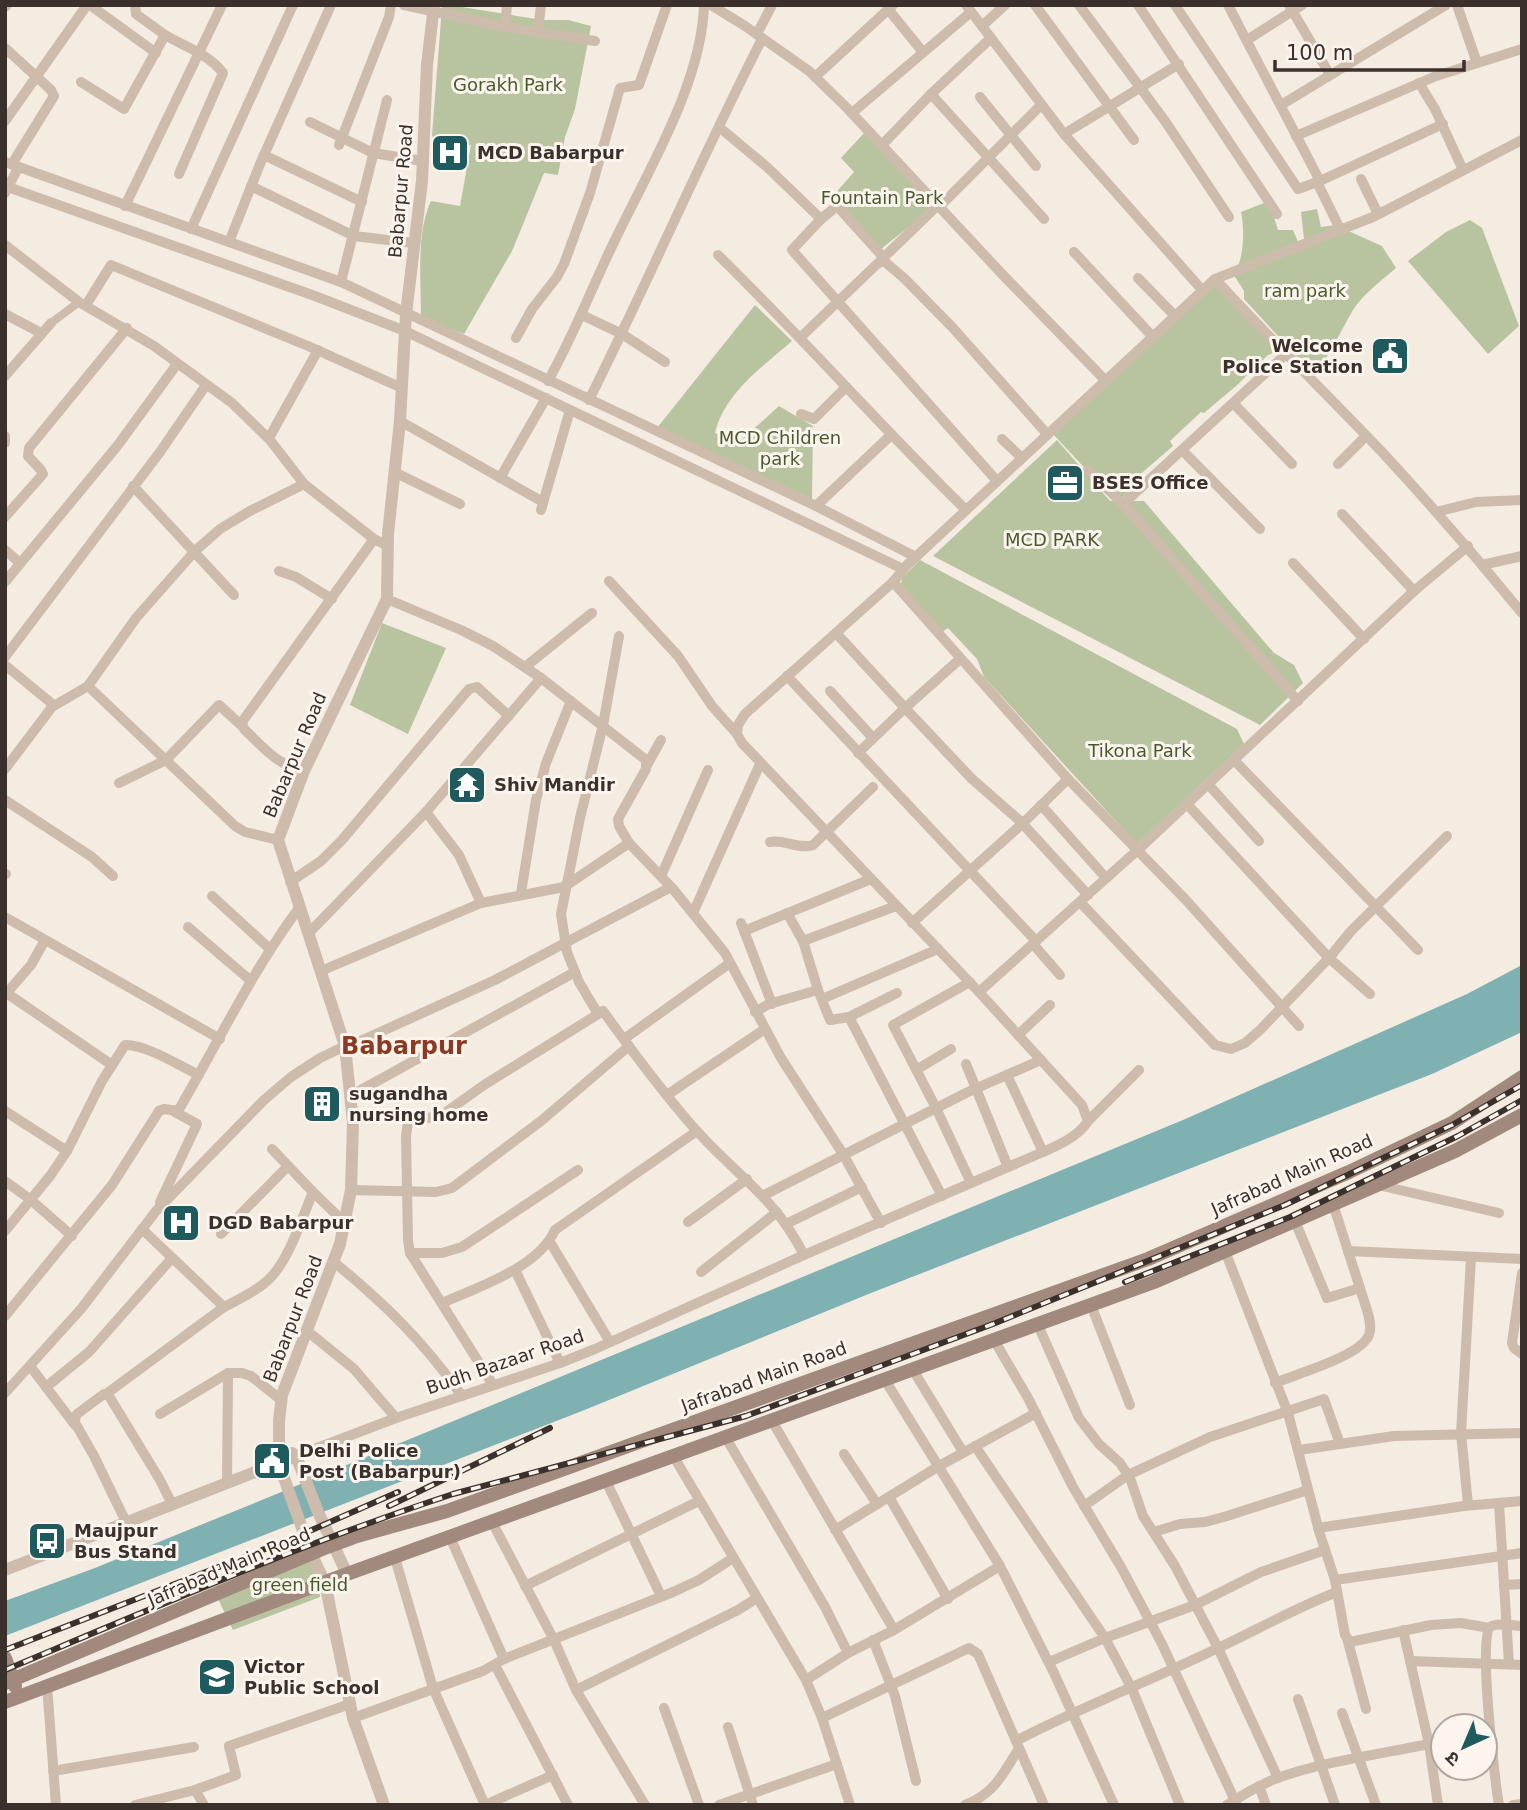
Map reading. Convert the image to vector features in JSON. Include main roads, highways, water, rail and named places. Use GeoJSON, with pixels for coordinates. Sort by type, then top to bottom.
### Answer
{"type":"FeatureCollection","features":[{"type":"Feature","properties":{"kind":"main road","name":"Jafrabad Main Road"},"geometry":{"type":"LineString","coordinates":[[10,1681],[333,1544],[447,1511],[1148,1259],[1349,1172],[1452,1123],[1522,1077]]}},
{"type":"Feature","properties":{"kind":"main road"},"geometry":{"type":"LineString","coordinates":[[5,1658],[11,1700],[347,1574],[1154,1282],[1455,1151],[1522,1115]]}},
{"type":"Feature","properties":{"kind":"water"},"geometry":{"type":"Polygon","coordinates":[[[1522,965],[1522,1032],[1432,1074],[5,1636],[5,1601],[95,1568],[257,1502],[1183,1120],[1467,994],[1522,965]]]}},
{"type":"Feature","properties":{"kind":"railway"},"geometry":{"type":"LineString","coordinates":[[5,1670],[228,1578],[396,1513],[453,1494],[746,1416],[993,1324],[1285,1205],[1452,1125],[1522,1085]]}},
{"type":"Feature","properties":{"kind":"railway"},"geometry":{"type":"LineString","coordinates":[[1125,1282],[1290,1217],[1458,1136],[1522,1100]]}},
{"type":"Feature","properties":{"kind":"railway"},"geometry":{"type":"LineString","coordinates":[[389,1506],[550,1428]]}},
{"type":"Feature","properties":{"kind":"railway"},"geometry":{"type":"LineString","coordinates":[[5,1650],[296,1537],[398,1492]]}},
{"type":"Feature","properties":{"kind":"place","name":"MCD Babarpur"},"geometry":{"type":"Point","coordinates":[450,153]}},
{"type":"Feature","properties":{"kind":"place","name":"Welcome Police Station"},"geometry":{"type":"Point","coordinates":[1390,356]}},
{"type":"Feature","properties":{"kind":"place","name":"BSES Office"},"geometry":{"type":"Point","coordinates":[1065,483]}},
{"type":"Feature","properties":{"kind":"place","name":"Shiv Mandir"},"geometry":{"type":"Point","coordinates":[467,785]}},
{"type":"Feature","properties":{"kind":"place","name":"sugandha nursing home"},"geometry":{"type":"Point","coordinates":[322,1104]}},
{"type":"Feature","properties":{"kind":"place","name":"DGD Babarpur"},"geometry":{"type":"Point","coordinates":[181,1223]}},
{"type":"Feature","properties":{"kind":"place","name":"Delhi Police Post (Babarpur)"},"geometry":{"type":"Point","coordinates":[272,1461]}},
{"type":"Feature","properties":{"kind":"place","name":"Maujpur Bus Stand"},"geometry":{"type":"Point","coordinates":[47,1541]}},
{"type":"Feature","properties":{"kind":"place","name":"Victor Public School"},"geometry":{"type":"Point","coordinates":[217,1677]}},
{"type":"Feature","properties":{"kind":"district","name":"Babarpur"},"geometry":{"type":"Point","coordinates":[404,1046]}},
{"type":"Feature","properties":{"kind":"park label","name":"Gorakh Park"},"geometry":{"type":"Point","coordinates":[508,85]}},
{"type":"Feature","properties":{"kind":"park label","name":"Fountain Park"},"geometry":{"type":"Point","coordinates":[882,198]}},
{"type":"Feature","properties":{"kind":"park label","name":"ram park"},"geometry":{"type":"Point","coordinates":[1305,291]}},
{"type":"Feature","properties":{"kind":"park label","name":"MCD Children park"},"geometry":{"type":"Point","coordinates":[780,448]}},
{"type":"Feature","properties":{"kind":"park label","name":"MCD PARK"},"geometry":{"type":"Point","coordinates":[1052,540]}},
{"type":"Feature","properties":{"kind":"park label","name":"Tikona Park"},"geometry":{"type":"Point","coordinates":[1140,751]}},
{"type":"Feature","properties":{"kind":"park label","name":"green field"},"geometry":{"type":"Point","coordinates":[300,1585]}}]}
